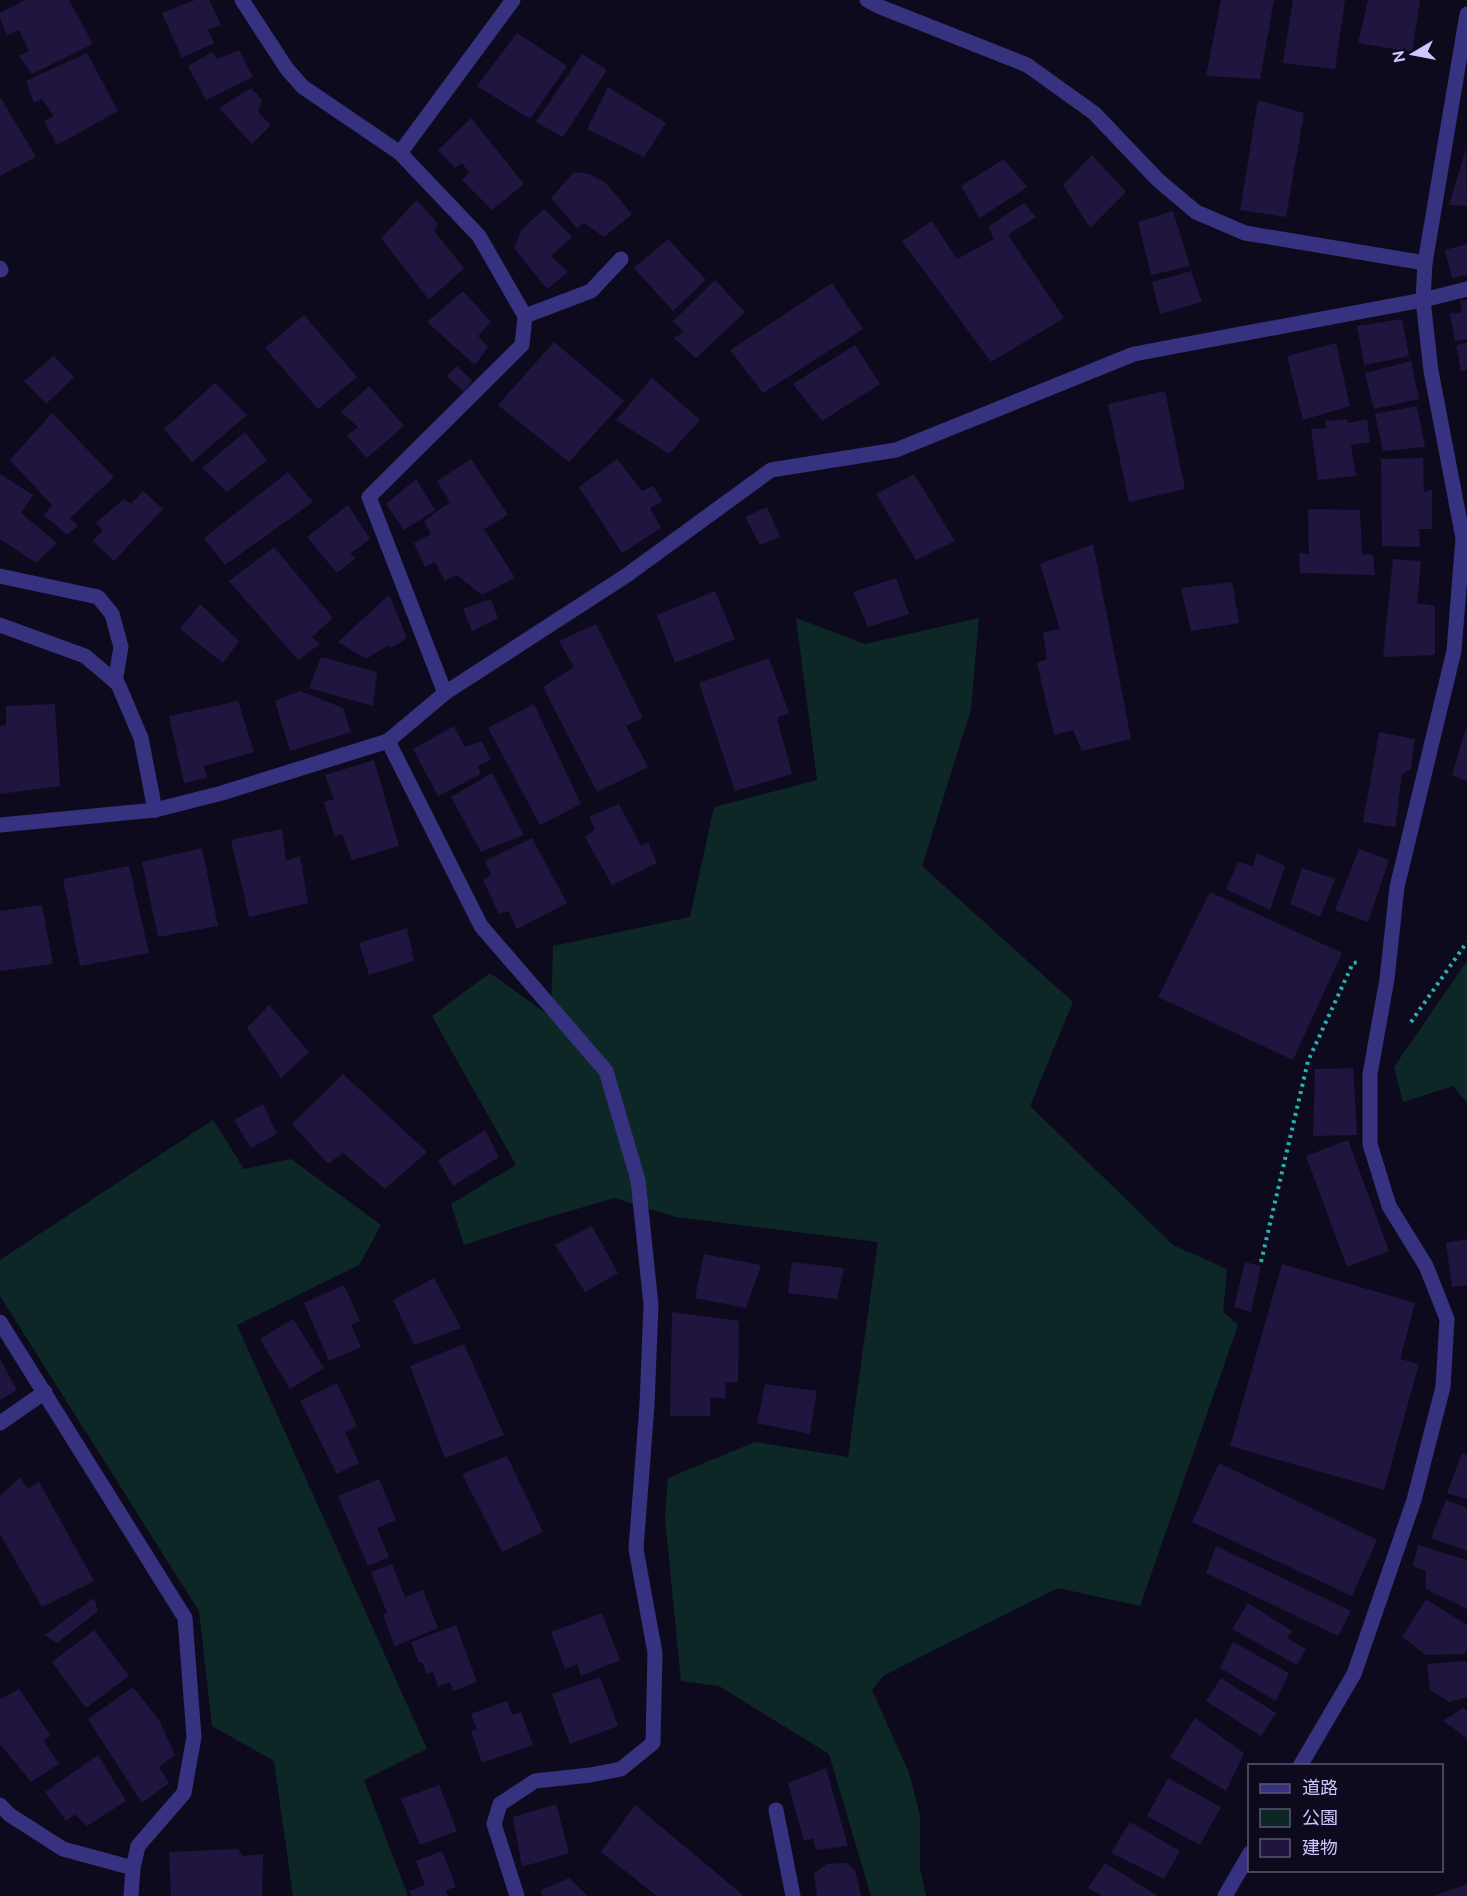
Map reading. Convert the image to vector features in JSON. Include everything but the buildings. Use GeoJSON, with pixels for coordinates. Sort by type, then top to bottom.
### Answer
{"type":"FeatureCollection","features":[{"type":"Feature","properties":{"kind":"street"},"geometry":{"type":"LineString","coordinates":[[242,0],[287,69],[303,87],[400,153],[479,236],[525,316],[522,345],[369,497],[445,693]]}},
{"type":"Feature","properties":{"kind":"street"},"geometry":{"type":"LineString","coordinates":[[400,153],[513,0]]}},
{"type":"Feature","properties":{"kind":"street"},"geometry":{"type":"LineString","coordinates":[[867,0],[1027,65],[1094,113],[1158,180],[1196,212],[1245,233],[1425,263]]}},
{"type":"Feature","properties":{"kind":"street"},"geometry":{"type":"LineString","coordinates":[[1301,1764],[1354,1674],[1414,1500],[1443,1388],[1446,1318],[1426,1266],[1389,1206],[1370,1144],[1370,1074],[1389,958],[1397,887],[1454,651],[1463,538],[1431,371],[1423,300],[1425,263],[1467,14]]}},
{"type":"Feature","properties":{"kind":"street"},"geometry":{"type":"LineString","coordinates":[[525,316],[591,291],[621,259]]}},
{"type":"Feature","properties":{"kind":"street"},"geometry":{"type":"LineString","coordinates":[[0,825],[155,810],[222,793],[388,741],[445,693],[627,575],[771,470],[896,450],[1134,354],[1423,300],[1467,289]]}},
{"type":"Feature","properties":{"kind":"street"},"geometry":{"type":"LineString","coordinates":[[0,576],[98,597],[112,614],[121,647],[115,682]]}},
{"type":"Feature","properties":{"kind":"street"},"geometry":{"type":"LineString","coordinates":[[0,625],[85,656],[118,684],[141,738],[155,810]]}},
{"type":"Feature","properties":{"kind":"street"},"geometry":{"type":"LineString","coordinates":[[388,741],[481,926],[606,1071],[638,1180],[651,1305],[647,1406],[636,1549],[656,1653],[653,1743],[621,1769],[535,1781],[500,1804],[494,1824],[517,1896]]}},
{"type":"Feature","properties":{"kind":"street"},"geometry":{"type":"LineString","coordinates":[[0,1322],[185,1618],[194,1737],[184,1793],[138,1846],[133,1868],[131,1896]]}},
{"type":"Feature","properties":{"kind":"street"},"geometry":{"type":"LineString","coordinates":[[0,1423],[45,1392]]}},
{"type":"Feature","properties":{"kind":"street"},"geometry":{"type":"LineString","coordinates":[[0,1805],[10,1815],[63,1849],[133,1868]]}},
{"type":"Feature","properties":{"kind":"street"},"geometry":{"type":"LineString","coordinates":[[776,1810],[793,1896]]}},
{"type":"Feature","properties":{"kind":"street"},"geometry":{"type":"LineString","coordinates":[[1225,1896],[1248,1856]]}},
{"type":"Feature","properties":{"kind":"path"},"geometry":{"type":"LineString","coordinates":[[1410,1024],[1467,942]]}},
{"type":"Feature","properties":{"kind":"path"},"geometry":{"type":"LineString","coordinates":[[1260,1262],[1308,1061],[1353,963],[1389,958]]}},
{"type":"Feature","properties":{"kind":"green space"},"geometry":{"type":"Polygon","coordinates":[[[796,618],[865,644],[979,618],[971,709],[922,866],[1073,1002],[1030,1106],[1173,1245],[1227,1269],[1223,1312],[1238,1325],[1140,1606],[1058,1588],[883,1676],[872,1690],[909,1773],[920,1815],[920,1868],[926,1896],[871,1896],[829,1754],[719,1686],[681,1681],[665,1518],[668,1478],[755,1442],[848,1457],[878,1242],[676,1217],[614,1198],[464,1245],[451,1204],[516,1165],[432,1016],[490,973],[551,1017],[553,946],[690,917],[714,807],[817,780],[796,618]]]}},
{"type":"Feature","properties":{"kind":"green space"},"geometry":{"type":"Polygon","coordinates":[[[1467,961],[1467,1103],[1453,1086],[1403,1102],[1394,1067],[1467,961]]]}},
{"type":"Feature","properties":{"kind":"green space"},"geometry":{"type":"Polygon","coordinates":[[[213,1120],[244,1169],[291,1159],[381,1225],[359,1265],[237,1325],[427,1749],[364,1780],[408,1896],[293,1896],[274,1761],[212,1726],[199,1611],[0,1296],[0,1260],[213,1120]]]}}]}
